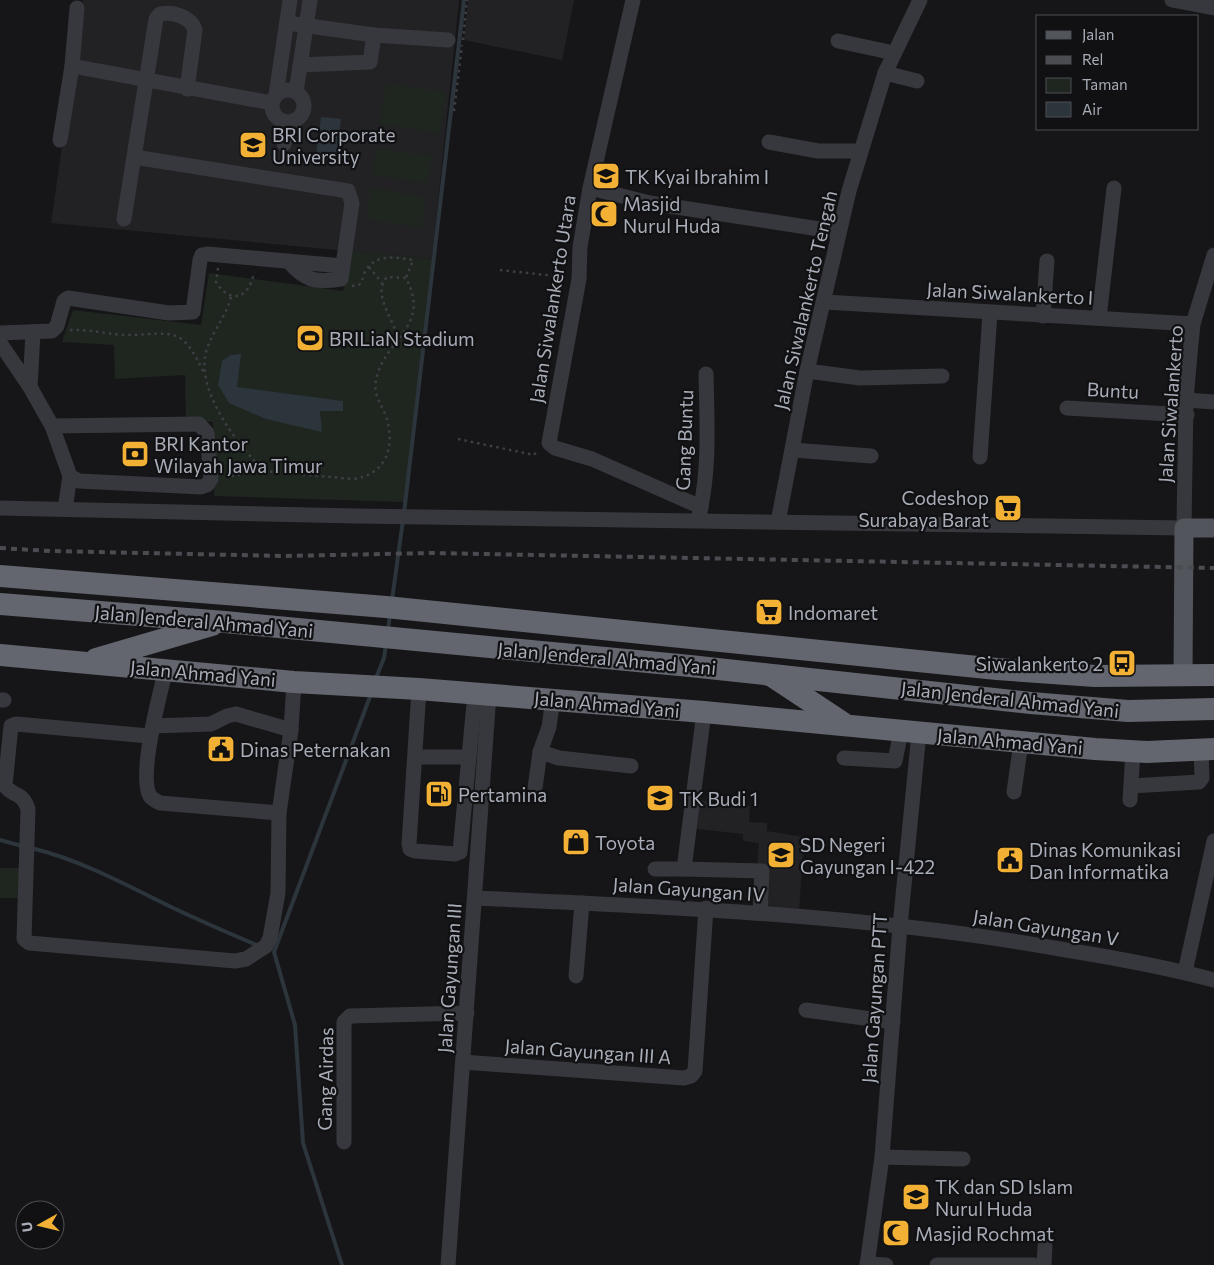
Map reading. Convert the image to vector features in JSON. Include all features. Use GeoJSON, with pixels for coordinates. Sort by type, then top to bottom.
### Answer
{"type":"FeatureCollection","features":[{"type":"Feature","properties":{"kind":"highway","name":"Jalan Jenderal Ahmad Yani"},"geometry":{"type":"LineString","coordinates":[[0,576],[386,607],[997,669],[1095,676],[1214,674]]}},
{"type":"Feature","properties":{"kind":"highway","name":"Jalan Jenderal Ahmad Yani"},"geometry":{"type":"LineString","coordinates":[[0,604],[376,636],[769,674],[1031,703],[1128,711],[1214,709]]}},
{"type":"Feature","properties":{"kind":"highway"},"geometry":{"type":"LineString","coordinates":[[84,662],[225,622]]}},
{"type":"Feature","properties":{"kind":"highway","name":"Jalan Ahmad Yani"},"geometry":{"type":"LineString","coordinates":[[0,655],[294,682],[419,689],[704,712],[1133,751],[1208,750]]}},
{"type":"Feature","properties":{"kind":"highway"},"geometry":{"type":"LineString","coordinates":[[769,674],[846,725]]}},
{"type":"Feature","properties":{"kind":"main road"},"geometry":{"type":"LineString","coordinates":[[1182,675],[1184,528],[1214,528]]}},
{"type":"Feature","properties":{"kind":"street"},"geometry":{"type":"LineString","coordinates":[[274,99],[282,91],[296,92],[302,99],[301,115],[294,120],[286,122],[275,116],[274,99],[290,0]]}},
{"type":"Feature","properties":{"kind":"street"},"geometry":{"type":"LineString","coordinates":[[296,92],[310,0]]}},
{"type":"Feature","properties":{"kind":"street","name":"Jalan Siwalankerto Utara"},"geometry":{"type":"LineString","coordinates":[[550,442],[579,279],[581,240],[590,188],[633,0]]}},
{"type":"Feature","properties":{"kind":"street","name":"Jalan Siwalankerto Tengah"},"geometry":{"type":"LineString","coordinates":[[778,522],[807,371],[860,151],[885,72],[920,0]]}},
{"type":"Feature","properties":{"kind":"street"},"geometry":{"type":"LineString","coordinates":[[1172,0],[1214,8]]}},
{"type":"Feature","properties":{"kind":"street"},"geometry":{"type":"LineString","coordinates":[[60,140],[72,66],[77,8]]}},
{"type":"Feature","properties":{"kind":"street"},"geometry":{"type":"LineString","coordinates":[[124,220],[156,19],[165,12],[190,19],[193,23],[195,30],[187,88]]}},
{"type":"Feature","properties":{"kind":"street"},"geometry":{"type":"LineString","coordinates":[[287,23],[374,35],[448,40]]}},
{"type":"Feature","properties":{"kind":"street"},"geometry":{"type":"LineString","coordinates":[[300,65],[370,62],[374,35]]}},
{"type":"Feature","properties":{"kind":"street"},"geometry":{"type":"LineString","coordinates":[[838,41],[894,53]]}},
{"type":"Feature","properties":{"kind":"street"},"geometry":{"type":"LineString","coordinates":[[72,66],[187,88],[274,99]]}},
{"type":"Feature","properties":{"kind":"street"},"geometry":{"type":"LineString","coordinates":[[885,72],[917,81]]}},
{"type":"Feature","properties":{"kind":"street"},"geometry":{"type":"LineString","coordinates":[[284,144],[286,122]]}},
{"type":"Feature","properties":{"kind":"street"},"geometry":{"type":"LineString","coordinates":[[769,142],[818,151],[860,151]]}},
{"type":"Feature","properties":{"kind":"street"},"geometry":{"type":"LineString","coordinates":[[0,332],[52,331],[57,326],[64,301],[68,298],[170,313],[193,312],[200,260],[202,255],[206,254],[288,261],[306,279],[326,281],[342,272],[352,203],[348,191],[134,157]]}},
{"type":"Feature","properties":{"kind":"street"},"geometry":{"type":"LineString","coordinates":[[590,188],[650,203],[839,232]]}},
{"type":"Feature","properties":{"kind":"street"},"geometry":{"type":"LineString","coordinates":[[1099,318],[1114,188]]}},
{"type":"Feature","properties":{"kind":"street","name":"Jalan Siwalankerto"},"geometry":{"type":"LineString","coordinates":[[1184,528],[1186,408],[1194,324],[1210,280],[1214,255]]}},
{"type":"Feature","properties":{"kind":"street"},"geometry":{"type":"LineString","coordinates":[[1043,316],[1047,260]]}},
{"type":"Feature","properties":{"kind":"street","name":"Jalan Siwalankerto I"},"geometry":{"type":"LineString","coordinates":[[825,302],[1194,324]]}},
{"type":"Feature","properties":{"kind":"street"},"geometry":{"type":"LineString","coordinates":[[980,457],[990,312]]}},
{"type":"Feature","properties":{"kind":"street"},"geometry":{"type":"LineString","coordinates":[[30,387],[33,332]]}},
{"type":"Feature","properties":{"kind":"street"},"geometry":{"type":"LineString","coordinates":[[0,343],[30,387],[52,426],[70,476],[65,509]]}},
{"type":"Feature","properties":{"kind":"street"},"geometry":{"type":"LineString","coordinates":[[807,371],[860,378],[942,376]]}},
{"type":"Feature","properties":{"kind":"street","name":"Gang Buntu"},"geometry":{"type":"LineString","coordinates":[[700,514],[706,487],[708,453],[706,374]]}},
{"type":"Feature","properties":{"kind":"street","name":"Buntu"},"geometry":{"type":"LineString","coordinates":[[1067,408],[1186,408],[1214,402]]}},
{"type":"Feature","properties":{"kind":"street"},"geometry":{"type":"LineString","coordinates":[[52,426],[199,424],[207,433],[211,479],[201,487],[79,481],[70,476]]}},
{"type":"Feature","properties":{"kind":"street"},"geometry":{"type":"LineString","coordinates":[[550,442],[555,448],[592,459],[700,514]]}},
{"type":"Feature","properties":{"kind":"street"},"geometry":{"type":"LineString","coordinates":[[793,450],[871,456]]}},
{"type":"Feature","properties":{"kind":"street"},"geometry":{"type":"LineString","coordinates":[[0,508],[356,516],[700,514],[778,522],[1184,528]]}},
{"type":"Feature","properties":{"kind":"street"},"geometry":{"type":"LineString","coordinates":[[166,669],[151,731],[148,789],[151,798],[160,803],[279,814]]}},
{"type":"Feature","properties":{"kind":"street"},"geometry":{"type":"LineString","coordinates":[[291,730],[236,714],[211,724],[151,731],[16,724],[5,727],[5,785],[8,790],[19,794],[25,801],[28,809],[24,939],[27,942],[235,961],[246,959],[266,946],[270,938],[278,893],[279,814],[291,730],[294,682]]}},
{"type":"Feature","properties":{"kind":"street"},"geometry":{"type":"LineString","coordinates":[[419,689],[410,849],[456,854],[460,852],[469,757],[482,694]]}},
{"type":"Feature","properties":{"kind":"street","name":"Jalan Gayungan III"},"geometry":{"type":"LineString","coordinates":[[448,1265],[476,898],[482,694]]}},
{"type":"Feature","properties":{"kind":"street"},"geometry":{"type":"LineString","coordinates":[[535,788],[540,752],[549,727],[553,700]]}},
{"type":"Feature","properties":{"kind":"street"},"geometry":{"type":"LineString","coordinates":[[684,869],[704,712]]}},
{"type":"Feature","properties":{"kind":"street"},"geometry":{"type":"LineString","coordinates":[[844,758],[895,762],[910,732]]}},
{"type":"Feature","properties":{"kind":"street","name":"Jalan Gayungan PTT"},"geometry":{"type":"LineString","coordinates":[[867,1265],[882,1157],[893,1022],[910,732]]}},
{"type":"Feature","properties":{"kind":"street"},"geometry":{"type":"LineString","coordinates":[[1014,792],[1021,742]]}},
{"type":"Feature","properties":{"kind":"street"},"geometry":{"type":"LineString","coordinates":[[1133,751],[1131,793],[1199,782],[1202,778],[1208,750]]}},
{"type":"Feature","properties":{"kind":"street"},"geometry":{"type":"LineString","coordinates":[[540,752],[559,758],[630,766]]}},
{"type":"Feature","properties":{"kind":"street"},"geometry":{"type":"LineString","coordinates":[[415,756],[469,757]]}},
{"type":"Feature","properties":{"kind":"street"},"geometry":{"type":"LineString","coordinates":[[1185,972],[1214,841]]}},
{"type":"Feature","properties":{"kind":"street"},"geometry":{"type":"LineString","coordinates":[[655,869],[762,871],[760,913]]}},
{"type":"Feature","properties":{"kind":"street","name":"Jalan Gayungan IV"},"geometry":{"type":"LineString","coordinates":[[476,898],[706,908],[900,926]]}},
{"type":"Feature","properties":{"kind":"street"},"geometry":{"type":"LineString","coordinates":[[576,976],[582,903]]}},
{"type":"Feature","properties":{"kind":"street","name":"Jalan Gayungan III A"},"geometry":{"type":"LineString","coordinates":[[463,1062],[684,1078],[691,1076],[695,1071],[706,908]]}},
{"type":"Feature","properties":{"kind":"street","name":"Jalan Gayungan V"},"geometry":{"type":"LineString","coordinates":[[900,926],[998,938],[1185,972],[1214,980]]}},
{"type":"Feature","properties":{"kind":"street"},"geometry":{"type":"LineString","coordinates":[[806,1010],[893,1022]]}},
{"type":"Feature","properties":{"kind":"street","name":"Gang Airdas"},"geometry":{"type":"LineString","coordinates":[[344,1142],[344,1022],[346,1018],[350,1016],[467,1013]]}},
{"type":"Feature","properties":{"kind":"street"},"geometry":{"type":"LineString","coordinates":[[882,1157],[963,1159]]}},
{"type":"Feature","properties":{"kind":"street"},"geometry":{"type":"LineString","coordinates":[[1044,1265],[1045,1246]]}},
{"type":"Feature","properties":{"kind":"street"},"geometry":{"type":"LineString","coordinates":[[867,1265],[886,1265]]}},
{"type":"Feature","properties":{"kind":"street"},"geometry":{"type":"LineString","coordinates":[[937,1265],[1034,1265]]}},
{"type":"Feature","properties":{"kind":"path"},"geometry":{"type":"LineString","coordinates":[[454,110],[467,0]]}},
{"type":"Feature","properties":{"kind":"path"},"geometry":{"type":"LineString","coordinates":[[220,255],[216,282],[223,293],[231,297],[244,294],[252,286],[257,258]]}},
{"type":"Feature","properties":{"kind":"path"},"geometry":{"type":"LineString","coordinates":[[211,479],[264,471],[353,479],[366,478],[385,462],[390,436],[386,417],[375,392],[376,382],[379,369],[410,325],[414,309],[413,291],[406,278],[413,260],[386,257],[377,260],[369,266],[359,285],[350,285],[342,272]]}},
{"type":"Feature","properties":{"kind":"path"},"geometry":{"type":"LineString","coordinates":[[369,266],[382,283]]}},
{"type":"Feature","properties":{"kind":"path"},"geometry":{"type":"LineString","coordinates":[[500,270],[579,279]]}},
{"type":"Feature","properties":{"kind":"path"},"geometry":{"type":"LineString","coordinates":[[398,341],[396,329],[380,294],[382,283],[387,277],[406,278]]}},
{"type":"Feature","properties":{"kind":"path"},"geometry":{"type":"LineString","coordinates":[[205,374],[206,353],[216,326],[227,312],[231,297]]}},
{"type":"Feature","properties":{"kind":"path"},"geometry":{"type":"LineString","coordinates":[[52,331],[90,329],[127,335],[153,332],[172,334],[183,340],[195,354],[205,374],[208,388],[237,442],[264,471]]}},
{"type":"Feature","properties":{"kind":"path"},"geometry":{"type":"LineString","coordinates":[[458,439],[534,455],[541,447],[550,442]]}},
{"type":"Feature","properties":{"kind":"shaded area","name":"BRI Corporate University"},"geometry":{"type":"Polygon","coordinates":[[[83,0],[459,0],[432,259],[51,223],[83,0]]]}},
{"type":"Feature","properties":{"kind":"shaded area"},"geometry":{"type":"Polygon","coordinates":[[[468,0],[574,0],[562,60],[464,40],[468,0]]]}},
{"type":"Feature","properties":{"kind":"shaded area","name":"SD Negeri Gayungan I-422"},"geometry":{"type":"Polygon","coordinates":[[[699,800],[750,806],[749,822],[767,823],[767,831],[804,837],[799,912],[761,909],[757,866],[759,843],[743,841],[743,834],[697,829],[699,800]]]}},
{"type":"Feature","properties":{"kind":"green space"},"geometry":{"type":"Polygon","coordinates":[[[386,83],[446,92],[440,133],[380,124],[386,83]]]}},
{"type":"Feature","properties":{"kind":"green space"},"geometry":{"type":"Polygon","coordinates":[[[376,149],[432,156],[428,183],[372,175],[376,149]]]}},
{"type":"Feature","properties":{"kind":"green space"},"geometry":{"type":"Polygon","coordinates":[[[371,188],[426,197],[422,228],[366,219],[371,188]]]}},
{"type":"Feature","properties":{"kind":"green space"},"geometry":{"type":"Polygon","coordinates":[[[349,251],[432,259],[404,502],[214,496],[213,422],[186,420],[185,375],[115,379],[114,345],[62,342],[73,310],[201,325],[209,273],[343,291],[349,251]]]}},
{"type":"Feature","properties":{"kind":"green space"},"geometry":{"type":"Polygon","coordinates":[[[0,868],[21,868],[20,898],[0,898],[0,868]]]}},
{"type":"Feature","properties":{"kind":"water"},"geometry":{"type":"Polygon","coordinates":[[[321,117],[341,119],[336,158],[316,155],[321,117]]]}},
{"type":"Feature","properties":{"kind":"water"},"geometry":{"type":"Polygon","coordinates":[[[241,354],[237,387],[343,401],[343,411],[320,411],[322,432],[266,419],[229,403],[218,385],[222,361],[231,355],[241,354]]]}},
{"type":"Feature","properties":{"kind":"waterway"},"geometry":{"type":"LineString","coordinates":[[404,513],[464,0]]}},
{"type":"Feature","properties":{"kind":"waterway"},"geometry":{"type":"LineString","coordinates":[[392,600],[403,520]]}},
{"type":"Feature","properties":{"kind":"waterway"},"geometry":{"type":"LineString","coordinates":[[388,630],[390,614]]}},
{"type":"Feature","properties":{"kind":"waterway"},"geometry":{"type":"LineString","coordinates":[[376,678],[384,658],[386,644]]}},
{"type":"Feature","properties":{"kind":"waterway"},"geometry":{"type":"LineString","coordinates":[[342,1265],[303,1143],[295,1025],[274,952],[371,694]]}},
{"type":"Feature","properties":{"kind":"waterway"},"geometry":{"type":"LineString","coordinates":[[0,840],[22,846]]}},
{"type":"Feature","properties":{"kind":"waterway"},"geometry":{"type":"LineString","coordinates":[[31,848],[65,858],[98,871],[185,914],[259,946]]}},
{"type":"Feature","properties":{"kind":"railway"},"geometry":{"type":"LineString","coordinates":[[0,548],[50,551],[284,556],[432,553],[1214,568]]}},
{"type":"Feature","properties":{"kind":"place","name":"BRI Corporate University"},"geometry":{"type":"Point","coordinates":[253,145]}},
{"type":"Feature","properties":{"kind":"place","name":"TK Kyai Ibrahim I"},"geometry":{"type":"Point","coordinates":[606,176]}},
{"type":"Feature","properties":{"kind":"place","name":"Masjid Nurul Huda"},"geometry":{"type":"Point","coordinates":[604,214]}},
{"type":"Feature","properties":{"kind":"place","name":"BRILiaN Stadium"},"geometry":{"type":"Point","coordinates":[310,338]}},
{"type":"Feature","properties":{"kind":"place","name":"BRI Kantor Wilayah Jawa Timur"},"geometry":{"type":"Point","coordinates":[135,454]}},
{"type":"Feature","properties":{"kind":"place","name":"Codeshop Surabaya Barat"},"geometry":{"type":"Point","coordinates":[1008,508]}},
{"type":"Feature","properties":{"kind":"place","name":"Indomaret"},"geometry":{"type":"Point","coordinates":[769,612]}},
{"type":"Feature","properties":{"kind":"place","name":"Siwalankerto 2"},"geometry":{"type":"Point","coordinates":[1122,663]}},
{"type":"Feature","properties":{"kind":"place","name":"Dinas Peternakan"},"geometry":{"type":"Point","coordinates":[221,749]}},
{"type":"Feature","properties":{"kind":"place","name":"Pertamina"},"geometry":{"type":"Point","coordinates":[439,794]}},
{"type":"Feature","properties":{"kind":"place","name":"TK Budi 1"},"geometry":{"type":"Point","coordinates":[660,798]}},
{"type":"Feature","properties":{"kind":"place","name":"Toyota"},"geometry":{"type":"Point","coordinates":[576,842]}},
{"type":"Feature","properties":{"kind":"place","name":"SD Negeri Gayungan I-422"},"geometry":{"type":"Point","coordinates":[781,855]}},
{"type":"Feature","properties":{"kind":"place","name":"Dinas Komunikasi Dan Informatika"},"geometry":{"type":"Point","coordinates":[1010,860]}},
{"type":"Feature","properties":{"kind":"place","name":"TK dan SD Islam Nurul Huda"},"geometry":{"type":"Point","coordinates":[916,1197]}},
{"type":"Feature","properties":{"kind":"place","name":"Masjid Rochmat"},"geometry":{"type":"Point","coordinates":[896,1233]}}]}
